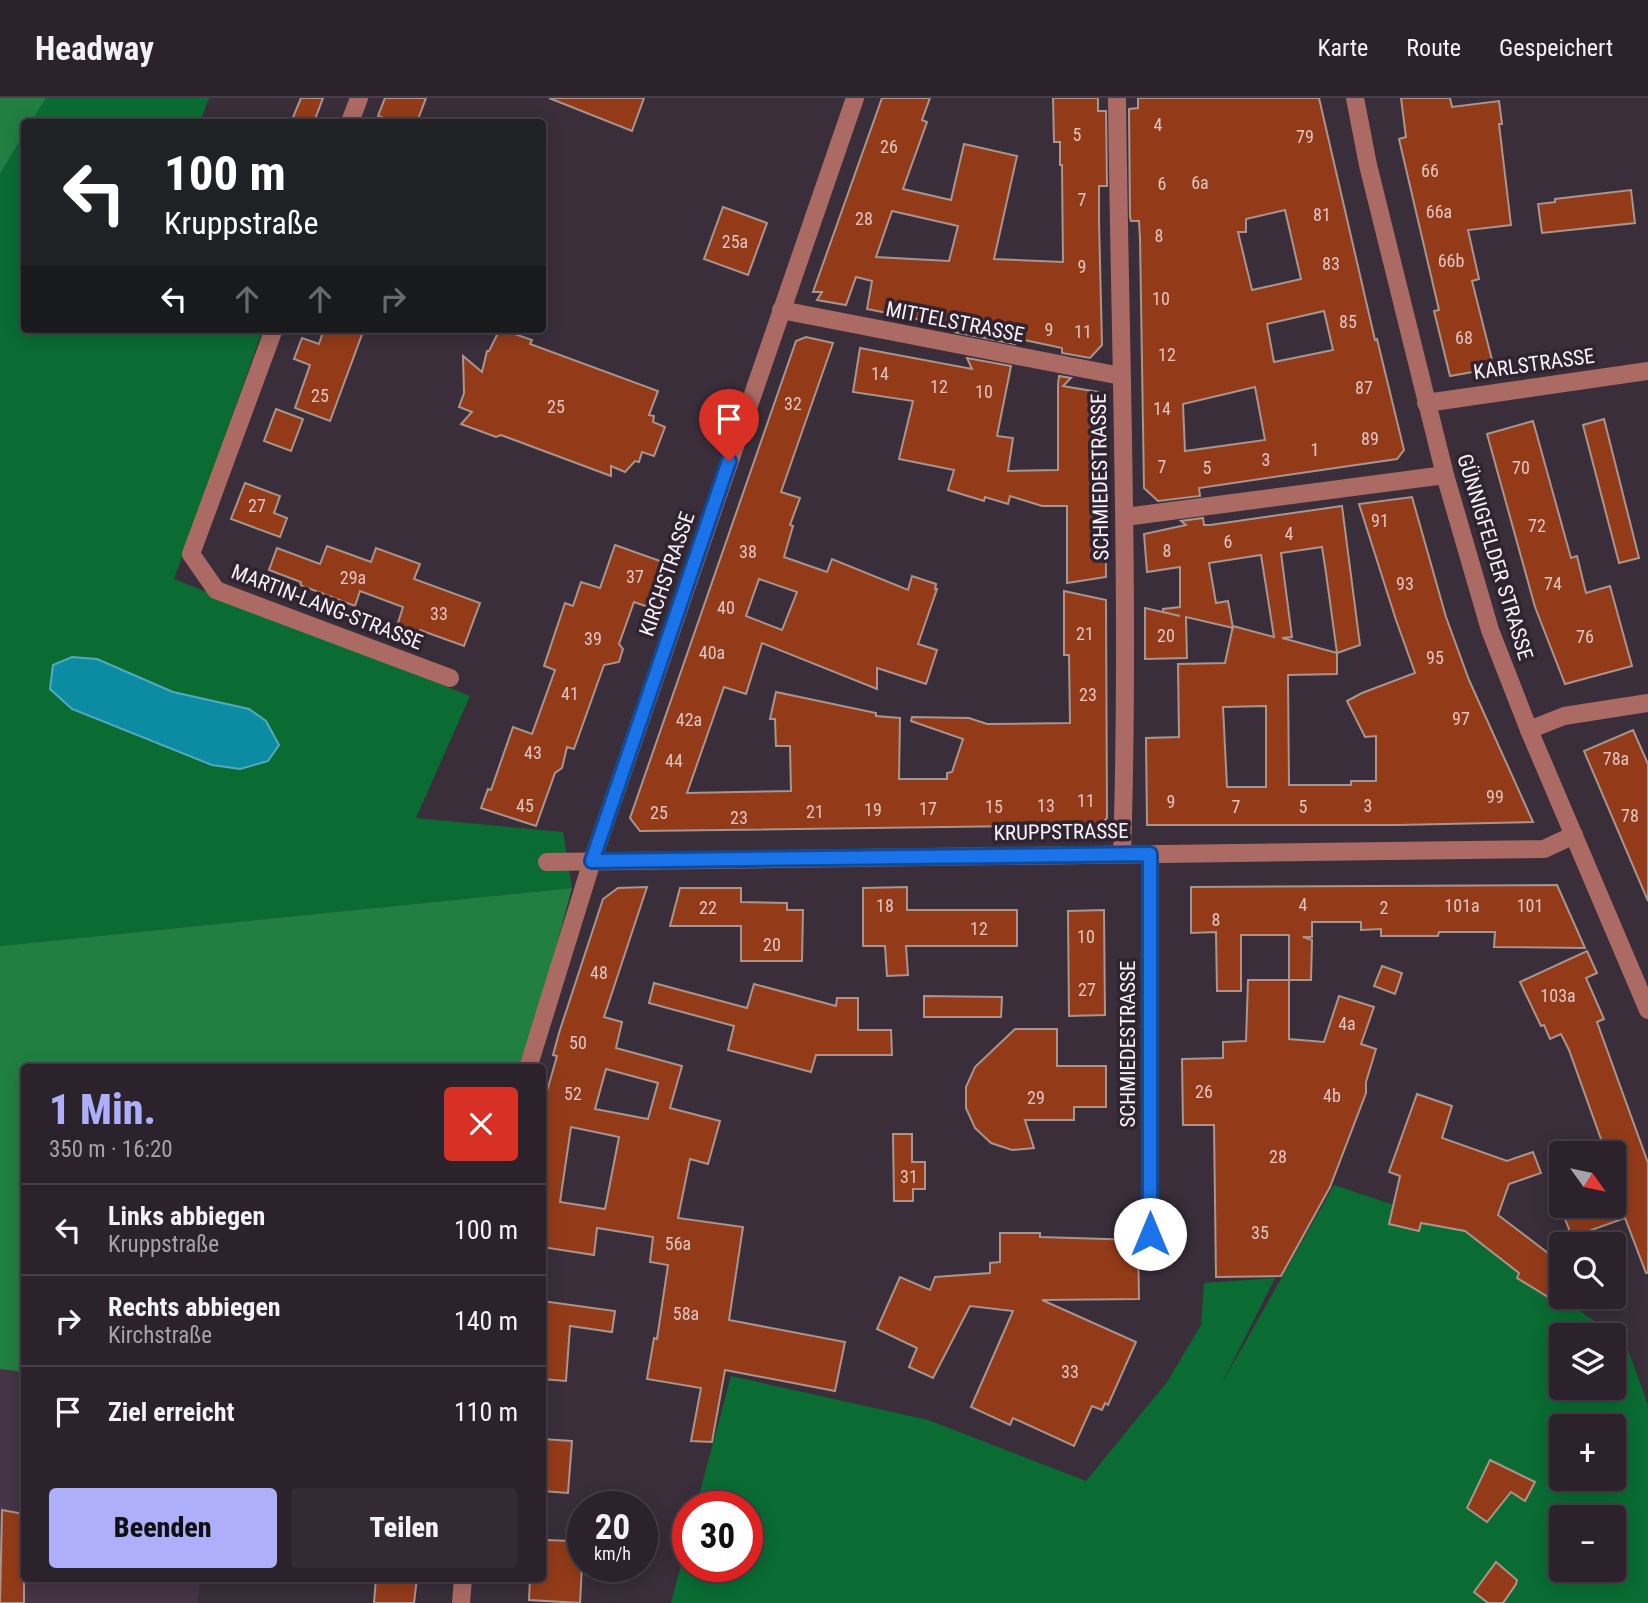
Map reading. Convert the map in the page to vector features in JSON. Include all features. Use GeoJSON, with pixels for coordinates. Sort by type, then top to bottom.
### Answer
{"type":"FeatureCollection","features":[{"type":"Feature","properties":{"kind":"street"},"geometry":{"type":"LineString","coordinates":[[351,119],[359,98]]}},
{"type":"Feature","properties":{"kind":"street","name":"KIRCHSTRASSE"},"geometry":{"type":"LineString","coordinates":[[529,1064],[592,861],[855,98]]}},
{"type":"Feature","properties":{"kind":"street","name":"SCHMIEDESTRASSE"},"geometry":{"type":"LineString","coordinates":[[1117,98],[1125,517],[1122,854]]}},
{"type":"Feature","properties":{"kind":"street","name":"GÜNNIGFELDER STRASSE"},"geometry":{"type":"LineString","coordinates":[[1355,98],[1368,165],[1426,402],[1490,630],[1529,730],[1648,1010]]}},
{"type":"Feature","properties":{"kind":"street","name":"MITTELSTRASSE"},"geometry":{"type":"LineString","coordinates":[[780,310],[1121,376]]}},
{"type":"Feature","properties":{"kind":"street","name":"MARTIN-LANG-STRASSE"},"geometry":{"type":"LineString","coordinates":[[273,333],[191,554],[216,590],[450,678]]}},
{"type":"Feature","properties":{"kind":"street","name":"KARLSTRASSE"},"geometry":{"type":"LineString","coordinates":[[1426,402],[1648,371]]}},
{"type":"Feature","properties":{"kind":"street"},"geometry":{"type":"LineString","coordinates":[[1125,517],[1445,475]]}},
{"type":"Feature","properties":{"kind":"street"},"geometry":{"type":"LineString","coordinates":[[1529,730],[1564,716],[1648,703]]}},
{"type":"Feature","properties":{"kind":"street","name":"KRUPPSTRASSE"},"geometry":{"type":"LineString","coordinates":[[547,862],[1544,849],[1574,835]]}},
{"type":"Feature","properties":{"kind":"street","name":"SCHMIEDESTRASSE"},"geometry":{"type":"LineString","coordinates":[[1150,854],[1150,1234]]}},
{"type":"Feature","properties":{"kind":"street"},"geometry":{"type":"LineString","coordinates":[[461,1603],[463,1582]]}},
{"type":"Feature","properties":{"kind":"shaded area"},"geometry":{"type":"Polygon","coordinates":[[[0,1369],[21,1372],[21,1582],[200,1582],[197,1603],[0,1603],[0,1369]]]}},
{"type":"Feature","properties":{"kind":"green space"},"geometry":{"type":"Polygon","coordinates":[[[0,98],[46,98],[33,119],[21,119],[21,139],[0,174],[0,98]]]}},
{"type":"Feature","properties":{"kind":"green space"},"geometry":{"type":"Polygon","coordinates":[[[46,98],[209,98],[201,119],[33,119],[46,98]]]}},
{"type":"Feature","properties":{"kind":"green space"},"geometry":{"type":"Polygon","coordinates":[[[21,139],[21,333],[262,333],[174,579],[470,696],[416,818],[563,832],[572,888],[0,946],[0,174],[21,139]]]}},
{"type":"Feature","properties":{"kind":"green space"},"geometry":{"type":"Polygon","coordinates":[[[572,888],[525,1064],[21,1064],[21,1372],[0,1369],[0,946],[572,888]]]}},
{"type":"Feature","properties":{"kind":"green space"},"geometry":{"type":"Polygon","coordinates":[[[1334,1185],[1466,1229],[1549,1289],[1549,1309],[1577,1309],[1596,1323],[1549,1323],[1549,1400],[1626,1400],[1626,1344],[1648,1405],[1648,1603],[671,1603],[677,1582],[763,1582],[763,1491],[700,1491],[731,1376],[928,1420],[1086,1481],[1167,1382],[1201,1325],[1204,1283],[1275,1278],[1221,1385],[1334,1185]]]}},
{"type":"Feature","properties":{"kind":"water"},"geometry":{"type":"Polygon","coordinates":[[[72,657],[97,659],[173,692],[249,709],[266,721],[279,745],[268,761],[240,769],[212,765],[72,709],[50,689],[53,665],[72,657]]]}},
{"type":"Feature","properties":{"kind":"building"},"geometry":{"type":"Polygon","coordinates":[[[301,98],[323,98],[315,119],[292,119],[301,98]]]}},
{"type":"Feature","properties":{"kind":"building"},"geometry":{"type":"Polygon","coordinates":[[[385,98],[426,98],[418,119],[386,119],[378,116],[385,98]]]}},
{"type":"Feature","properties":{"kind":"building"},"geometry":{"type":"Polygon","coordinates":[[[549,98],[644,98],[632,131],[549,98]]]}},
{"type":"Feature","properties":{"kind":"building"},"geometry":{"type":"Polygon","coordinates":[[[882,98],[930,98],[922,120],[927,122],[903,189],[951,200],[964,144],[1017,156],[994,259],[1063,262],[1062,165],[1060,142],[1054,142],[1053,98],[1098,98],[1098,111],[1106,111],[1107,186],[1099,186],[1102,345],[1090,358],[1062,353],[1062,348],[1020,339],[1016,339],[1015,344],[955,332],[952,326],[867,309],[872,281],[856,277],[846,305],[817,300],[822,292],[813,292],[882,98]],[[892,211],[876,257],[949,261],[958,226],[892,211]]]}},
{"type":"Feature","properties":{"kind":"building"},"geometry":{"type":"Polygon","coordinates":[[[1138,98],[1319,98],[1375,340],[1377,339],[1404,450],[1397,459],[1199,488],[1200,496],[1158,501],[1144,488],[1140,238],[1139,221],[1131,221],[1130,217],[1129,109],[1138,108],[1138,98]],[[1285,210],[1246,219],[1246,232],[1238,232],[1252,290],[1301,279],[1285,210]],[[1324,311],[1267,324],[1274,362],[1333,350],[1324,311]],[[1255,387],[1183,404],[1185,451],[1265,440],[1255,387]]]}},
{"type":"Feature","properties":{"kind":"building"},"geometry":{"type":"Polygon","coordinates":[[[1401,98],[1450,98],[1452,107],[1499,101],[1502,124],[1499,124],[1511,225],[1468,230],[1479,279],[1472,281],[1493,364],[1477,368],[1478,371],[1450,376],[1434,311],[1439,310],[1399,139],[1406,137],[1401,98]]]}},
{"type":"Feature","properties":{"kind":"building"},"geometry":{"type":"Polygon","coordinates":[[[1631,190],[1635,223],[1542,233],[1538,204],[1555,202],[1555,199],[1631,190]]]}},
{"type":"Feature","properties":{"kind":"building"},"geometry":{"type":"Polygon","coordinates":[[[723,207],[767,223],[748,275],[704,259],[723,207]]]}},
{"type":"Feature","properties":{"kind":"building"},"geometry":{"type":"Polygon","coordinates":[[[323,333],[363,333],[330,421],[295,408],[310,365],[294,359],[302,338],[319,344],[323,333]]]}},
{"type":"Feature","properties":{"kind":"building"},"geometry":{"type":"Polygon","coordinates":[[[498,333],[512,333],[532,340],[530,344],[658,391],[649,415],[654,416],[653,422],[665,427],[654,456],[642,452],[639,462],[635,461],[625,472],[611,466],[611,476],[501,435],[496,437],[461,424],[472,412],[459,407],[464,393],[463,356],[482,372],[498,333]]]}},
{"type":"Feature","properties":{"kind":"building"},"geometry":{"type":"Polygon","coordinates":[[[806,337],[833,343],[781,492],[800,498],[790,525],[793,526],[784,557],[827,572],[832,559],[908,590],[912,576],[936,584],[937,589],[918,644],[937,650],[926,684],[877,668],[877,689],[762,643],[746,694],[724,687],[687,793],[791,791],[790,746],[776,746],[775,719],[770,719],[776,692],[876,713],[876,716],[900,718],[899,779],[947,779],[947,773],[952,772],[963,739],[911,721],[912,717],[969,718],[987,724],[1070,723],[1069,655],[1064,655],[1064,591],[1106,600],[1107,818],[1101,825],[640,831],[630,818],[796,341],[806,337]],[[759,579],[746,616],[782,630],[797,592],[759,579]]]}},
{"type":"Feature","properties":{"kind":"building"},"geometry":{"type":"Polygon","coordinates":[[[860,348],[972,369],[967,358],[1011,366],[997,436],[1013,438],[1008,471],[1058,470],[1059,376],[1071,378],[1063,386],[1098,392],[1105,398],[1103,455],[1106,577],[1067,583],[1067,506],[1042,506],[1010,496],[1008,504],[985,497],[984,501],[948,490],[954,470],[899,459],[913,401],[853,392],[860,348]]]}},
{"type":"Feature","properties":{"kind":"building"},"geometry":{"type":"Polygon","coordinates":[[[276,409],[303,419],[291,451],[264,441],[276,409]]]}},
{"type":"Feature","properties":{"kind":"building"},"geometry":{"type":"Polygon","coordinates":[[[1604,419],[1639,558],[1619,563],[1583,425],[1604,419]]]}},
{"type":"Feature","properties":{"kind":"building"},"geometry":{"type":"Polygon","coordinates":[[[1533,421],[1571,558],[1577,556],[1586,593],[1610,586],[1632,666],[1565,684],[1535,607],[1487,434],[1533,421]]]}},
{"type":"Feature","properties":{"kind":"building"},"geometry":{"type":"Polygon","coordinates":[[[245,483],[280,496],[274,513],[287,518],[280,537],[231,519],[245,483]]]}},
{"type":"Feature","properties":{"kind":"building"},"geometry":{"type":"Polygon","coordinates":[[[1412,497],[1446,617],[1469,680],[1533,822],[1147,825],[1146,738],[1179,737],[1178,664],[1225,663],[1233,628],[1186,617],[1187,658],[1145,659],[1145,608],[1180,616],[1163,612],[1163,609],[1180,607],[1180,567],[1147,572],[1144,534],[1186,525],[1181,521],[1203,518],[1204,525],[1210,525],[1342,506],[1360,645],[1337,653],[1337,674],[1288,675],[1289,785],[1351,785],[1351,781],[1376,781],[1376,736],[1365,737],[1347,701],[1415,673],[1359,504],[1412,497]],[[1322,547],[1281,553],[1292,637],[1282,638],[1337,653],[1322,547]],[[1261,555],[1209,563],[1216,603],[1228,601],[1233,627],[1274,637],[1261,555]],[[1266,706],[1223,707],[1227,787],[1266,787],[1266,706]]]}},
{"type":"Feature","properties":{"kind":"building"},"geometry":{"type":"Polygon","coordinates":[[[615,545],[663,562],[648,607],[634,602],[619,644],[623,649],[619,662],[604,665],[574,749],[567,747],[562,768],[555,773],[536,826],[481,808],[488,789],[491,790],[513,727],[532,734],[555,670],[544,666],[565,603],[573,606],[581,582],[600,588],[615,545]]]}},
{"type":"Feature","properties":{"kind":"building"},"geometry":{"type":"Polygon","coordinates":[[[327,546],[371,562],[376,548],[420,564],[414,579],[480,603],[464,646],[420,630],[417,637],[396,629],[403,607],[360,591],[355,606],[269,570],[277,548],[320,564],[327,546]]]}},
{"type":"Feature","properties":{"kind":"building"},"geometry":{"type":"Polygon","coordinates":[[[1633,730],[1648,764],[1648,901],[1584,751],[1633,730]]]}},
{"type":"Feature","properties":{"kind":"building"},"geometry":{"type":"Polygon","coordinates":[[[1557,885],[1585,948],[1494,947],[1495,932],[1381,936],[1381,929],[1361,930],[1361,922],[1312,922],[1312,937],[1303,937],[1312,940],[1311,980],[1289,980],[1289,935],[1241,935],[1241,991],[1217,991],[1216,932],[1191,933],[1191,887],[1557,885]]]}},
{"type":"Feature","properties":{"kind":"building"},"geometry":{"type":"Polygon","coordinates":[[[647,887],[604,1017],[622,1022],[616,1048],[682,1066],[670,1108],[720,1121],[708,1164],[690,1159],[678,1218],[743,1227],[729,1320],[845,1342],[835,1391],[725,1370],[712,1442],[691,1441],[701,1388],[647,1379],[654,1338],[657,1339],[668,1265],[650,1262],[653,1237],[597,1228],[594,1255],[546,1248],[546,1095],[557,1056],[553,1055],[559,1033],[603,899],[618,888],[647,887]],[[606,1069],[595,1109],[648,1119],[658,1083],[606,1069]],[[571,1127],[560,1202],[605,1209],[619,1137],[571,1127]]]}},
{"type":"Feature","properties":{"kind":"building"},"geometry":{"type":"Polygon","coordinates":[[[907,887],[907,910],[1017,910],[1017,946],[906,946],[908,975],[887,976],[885,946],[863,946],[863,888],[907,887]]]}},
{"type":"Feature","properties":{"kind":"building"},"geometry":{"type":"Polygon","coordinates":[[[680,888],[741,888],[741,902],[787,903],[787,910],[803,910],[802,961],[741,961],[741,926],[670,926],[680,888]]]}},
{"type":"Feature","properties":{"kind":"building"},"geometry":{"type":"Polygon","coordinates":[[[1104,910],[1105,1015],[1069,1016],[1068,911],[1104,910]]]}},
{"type":"Feature","properties":{"kind":"building"},"geometry":{"type":"Polygon","coordinates":[[[1587,951],[1597,973],[1586,978],[1604,1019],[1597,1022],[1648,1163],[1648,1273],[1625,1218],[1626,1141],[1602,1141],[1561,1034],[1550,1039],[1520,982],[1587,951]]]}},
{"type":"Feature","properties":{"kind":"building"},"geometry":{"type":"Polygon","coordinates":[[[1382,966],[1402,973],[1395,994],[1374,986],[1382,966]]]}},
{"type":"Feature","properties":{"kind":"building"},"geometry":{"type":"Polygon","coordinates":[[[1248,980],[1289,980],[1289,1039],[1324,1042],[1339,996],[1374,1007],[1361,1044],[1376,1049],[1366,1082],[1366,1093],[1330,1187],[1281,1276],[1216,1277],[1214,1125],[1183,1125],[1182,1059],[1223,1058],[1223,1042],[1246,1041],[1248,980]]]}},
{"type":"Feature","properties":{"kind":"building"},"geometry":{"type":"Polygon","coordinates":[[[654,983],[747,1008],[754,984],[836,1006],[837,998],[858,998],[858,1030],[891,1030],[892,1055],[816,1055],[811,1072],[728,1050],[734,1026],[649,1003],[654,983]]]}},
{"type":"Feature","properties":{"kind":"building"},"geometry":{"type":"Polygon","coordinates":[[[924,996],[1002,997],[1001,1017],[924,1017],[924,996]]]}},
{"type":"Feature","properties":{"kind":"building"},"geometry":{"type":"Polygon","coordinates":[[[1015,1029],[1057,1029],[1057,1066],[1106,1066],[1106,1107],[1074,1107],[1074,1120],[1025,1120],[1034,1148],[1012,1150],[991,1143],[975,1128],[966,1108],[966,1087],[975,1067],[1015,1029]]]}},
{"type":"Feature","properties":{"kind":"building"},"geometry":{"type":"Polygon","coordinates":[[[1417,1094],[1452,1106],[1442,1138],[1507,1161],[1533,1152],[1541,1173],[1509,1184],[1498,1215],[1549,1254],[1549,1298],[1517,1278],[1519,1273],[1465,1231],[1421,1223],[1419,1231],[1389,1224],[1400,1176],[1389,1172],[1417,1094]]]}},
{"type":"Feature","properties":{"kind":"building"},"geometry":{"type":"Polygon","coordinates":[[[893,1134],[912,1134],[912,1162],[925,1162],[925,1189],[913,1189],[913,1201],[894,1201],[893,1134]]]}},
{"type":"Feature","properties":{"kind":"building"},"geometry":{"type":"Polygon","coordinates":[[[1565,1218],[1625,1218],[1586,1232],[1570,1232],[1565,1218]]]}},
{"type":"Feature","properties":{"kind":"building"},"geometry":{"type":"Polygon","coordinates":[[[1000,1233],[1138,1240],[1139,1299],[1042,1300],[1136,1342],[1108,1405],[1105,1403],[1102,1410],[1092,1406],[1074,1446],[1013,1418],[1010,1425],[971,1407],[1013,1311],[970,1306],[933,1378],[909,1367],[917,1348],[877,1329],[900,1277],[930,1290],[935,1277],[990,1273],[990,1263],[1000,1262],[1000,1233]]]}},
{"type":"Feature","properties":{"kind":"building"},"geometry":{"type":"Polygon","coordinates":[[[546,1302],[615,1311],[612,1332],[570,1326],[566,1381],[546,1379],[546,1302]]]}},
{"type":"Feature","properties":{"kind":"building"},"geometry":{"type":"Polygon","coordinates":[[[546,1439],[572,1441],[568,1491],[546,1491],[546,1439]]]}},
{"type":"Feature","properties":{"kind":"building"},"geometry":{"type":"Polygon","coordinates":[[[1490,1460],[1535,1482],[1525,1501],[1511,1492],[1487,1522],[1467,1508],[1490,1460]]]}},
{"type":"Feature","properties":{"kind":"building"},"geometry":{"type":"Polygon","coordinates":[[[2,1510],[21,1513],[21,1582],[24,1582],[24,1603],[0,1603],[2,1510]]]}},
{"type":"Feature","properties":{"kind":"building"},"geometry":{"type":"Polygon","coordinates":[[[547,1540],[567,1541],[567,1582],[581,1582],[580,1603],[529,1600],[530,1582],[546,1582],[547,1540]]]}},
{"type":"Feature","properties":{"kind":"building"},"geometry":{"type":"Polygon","coordinates":[[[1496,1562],[1517,1580],[1503,1603],[1488,1603],[1474,1592],[1496,1562]]]}},
{"type":"Feature","properties":{"kind":"building"},"geometry":{"type":"Polygon","coordinates":[[[376,1582],[417,1582],[414,1603],[374,1603],[376,1582]]]}},
{"type":"Feature","properties":{"kind":"route"},"geometry":{"type":"LineString","coordinates":[[729,461],[592,861],[1150,854],[1150,1234]]}}]}
